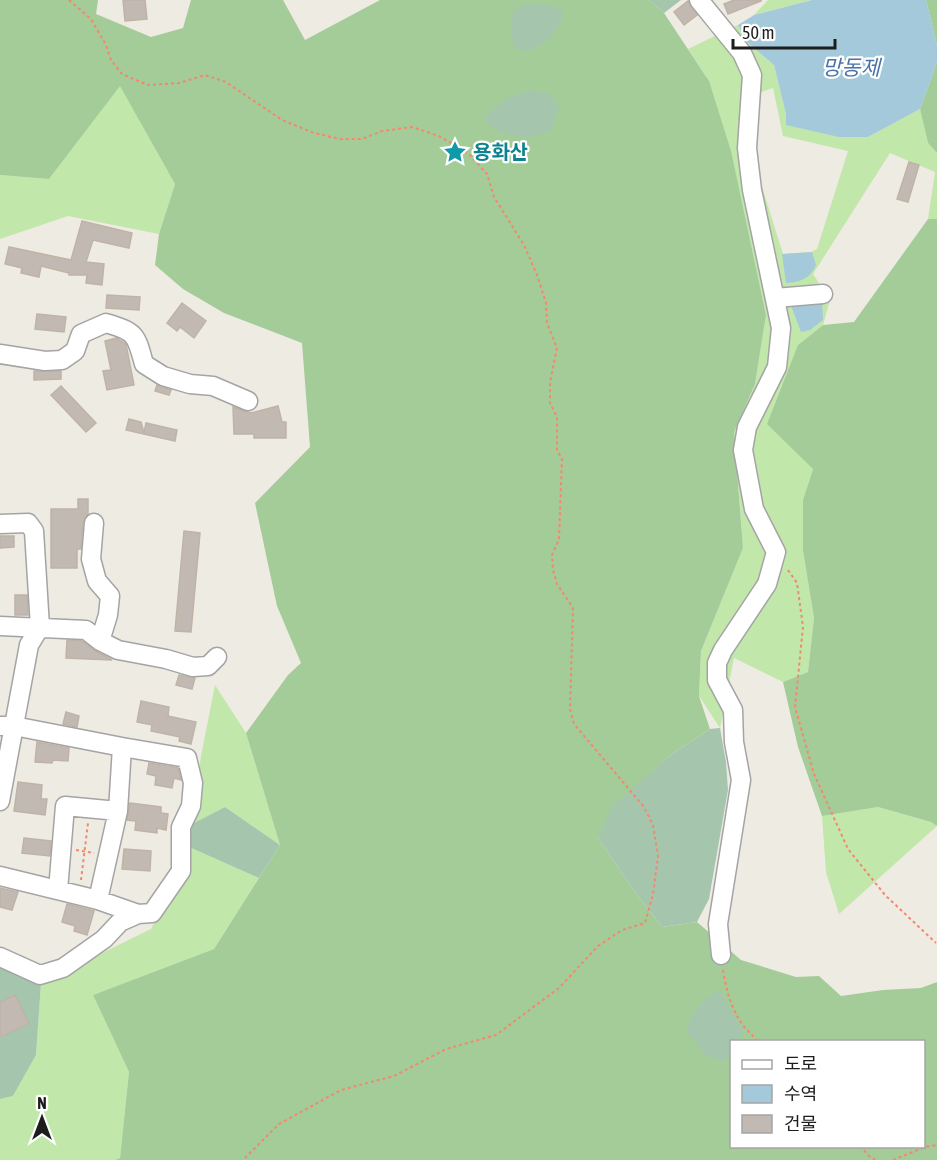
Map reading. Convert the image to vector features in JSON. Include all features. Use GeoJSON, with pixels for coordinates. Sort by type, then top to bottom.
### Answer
{"type":"FeatureCollection","features":[{"type":"Feature","properties":{"kind":"street"},"geometry":{"type":"LineString","coordinates":[[699,0],[742,52],[752,75],[747,148],[752,190],[781,328],[777,367],[747,427],[743,450],[754,509],[776,552],[767,584],[723,650],[717,663],[717,680],[733,710],[734,741],[741,780],[718,924],[722,956]]}},
{"type":"Feature","properties":{"kind":"street"},"geometry":{"type":"LineString","coordinates":[[775,298],[823,294]]}},
{"type":"Feature","properties":{"kind":"street"},"geometry":{"type":"LineString","coordinates":[[0,354],[45,361],[62,360],[75,351],[81,334],[106,323],[129,330],[138,342],[144,364],[163,376],[190,384],[213,386],[248,400]]}},
{"type":"Feature","properties":{"kind":"street"},"geometry":{"type":"LineString","coordinates":[[0,524],[28,523],[34,531],[40,627],[29,645],[7,726],[0,801]]}},
{"type":"Feature","properties":{"kind":"street"},"geometry":{"type":"LineString","coordinates":[[94,523],[91,559],[97,581],[110,596],[108,615],[100,641]]}},
{"type":"Feature","properties":{"kind":"street"},"geometry":{"type":"LineString","coordinates":[[0,626],[86,630],[100,641],[118,650],[166,659],[193,667],[208,666],[217,657]]}},
{"type":"Feature","properties":{"kind":"street"},"geometry":{"type":"LineString","coordinates":[[0,957],[40,975],[63,968],[104,939],[120,922],[138,914],[152,913],[181,871],[181,827],[191,806],[193,783],[187,759],[7,726]]}},
{"type":"Feature","properties":{"kind":"street"},"geometry":{"type":"LineString","coordinates":[[98,900],[118,812],[122,747]]}},
{"type":"Feature","properties":{"kind":"street"},"geometry":{"type":"LineString","coordinates":[[58,890],[65,806],[118,812]]}},
{"type":"Feature","properties":{"kind":"street"},"geometry":{"type":"LineString","coordinates":[[0,876],[80,895],[138,914]]}},
{"type":"Feature","properties":{"kind":"path"},"geometry":{"type":"LineString","coordinates":[[69,0],[91,19],[106,45],[111,60],[122,74],[148,85],[179,83],[205,75],[226,82],[282,120],[314,133],[340,139],[362,140],[382,131],[412,127],[439,136],[468,153],[487,174],[494,196],[524,245],[537,275],[546,303],[548,323],[557,348],[550,381],[550,403],[557,417],[557,450],[562,459],[559,539],[552,555],[556,584],[573,608],[570,709],[574,724],[644,807],[653,825],[658,856],[653,894],[645,923],[622,930],[598,946],[559,988],[529,1012],[496,1035],[446,1048],[394,1076],[341,1089],[279,1124],[243,1160]]}},
{"type":"Feature","properties":{"kind":"path"},"geometry":{"type":"LineString","coordinates":[[776,552],[797,583],[803,627],[795,707],[814,774],[848,849],[885,895],[936,943]]}},
{"type":"Feature","properties":{"kind":"path"},"geometry":{"type":"LineString","coordinates":[[80,895],[90,808]]}},
{"type":"Feature","properties":{"kind":"path"},"geometry":{"type":"LineString","coordinates":[[61,847],[108,856]]}},
{"type":"Feature","properties":{"kind":"path"},"geometry":{"type":"LineString","coordinates":[[722,956],[725,987],[730,1001],[742,1025],[757,1040]]}},
{"type":"Feature","properties":{"kind":"path"},"geometry":{"type":"LineString","coordinates":[[862,1148],[876,1160]]}},
{"type":"Feature","properties":{"kind":"path"},"geometry":{"type":"LineString","coordinates":[[893,1160],[923,1148]]}},
{"type":"Feature","properties":{"kind":"green space"},"geometry":{"type":"Polygon","coordinates":[[[0,0],[98,0],[96,14],[151,37],[183,28],[191,0],[283,0],[305,40],[380,0],[649,0],[664,13],[709,81],[731,151],[766,315],[755,384],[734,432],[743,548],[701,651],[699,696],[710,729],[672,754],[651,773],[598,838],[662,927],[697,922],[741,960],[796,977],[819,976],[841,996],[921,988],[937,982],[937,1160],[115,1160],[120,1158],[129,1072],[93,995],[214,949],[280,845],[246,733],[288,675],[301,663],[277,606],[255,503],[310,447],[302,343],[224,313],[183,289],[155,265],[159,234],[175,184],[120,86],[49,179],[0,175],[0,0]]]}},
{"type":"Feature","properties":{"kind":"green space"},"geometry":{"type":"Polygon","coordinates":[[[649,0],[681,0],[664,13],[649,0]]]}},
{"type":"Feature","properties":{"kind":"green space"},"geometry":{"type":"Polygon","coordinates":[[[768,0],[812,0],[754,15],[768,0]]]}},
{"type":"Feature","properties":{"kind":"green space"},"geometry":{"type":"Polygon","coordinates":[[[926,0],[937,0],[937,46],[926,0]]]}},
{"type":"Feature","properties":{"kind":"green space"},"geometry":{"type":"Polygon","coordinates":[[[538,3],[563,10],[561,23],[550,38],[529,51],[514,49],[511,31],[513,12],[523,5],[538,3]]]}},
{"type":"Feature","properties":{"kind":"green space"},"geometry":{"type":"Polygon","coordinates":[[[738,25],[747,42],[774,65],[786,114],[868,137],[920,109],[928,143],[937,153],[937,219],[928,219],[935,172],[890,153],[813,274],[830,300],[823,325],[798,345],[813,469],[803,500],[803,551],[814,618],[808,672],[783,682],[734,658],[720,728],[699,696],[701,651],[743,548],[734,432],[755,384],[766,315],[730,151],[706,76],[688,49],[721,33],[745,75],[754,161],[783,254],[811,252],[817,249],[848,151],[783,136],[773,88],[755,94],[730,29],[738,25]]]}},
{"type":"Feature","properties":{"kind":"green space"},"geometry":{"type":"Polygon","coordinates":[[[937,62],[937,153],[928,143],[920,109],[937,62]]]}},
{"type":"Feature","properties":{"kind":"green space"},"geometry":{"type":"Polygon","coordinates":[[[120,85],[175,184],[159,234],[68,216],[0,239],[0,175],[49,179],[120,85]]]}},
{"type":"Feature","properties":{"kind":"green space"},"geometry":{"type":"Polygon","coordinates":[[[529,90],[548,92],[559,107],[552,130],[535,136],[516,136],[498,130],[484,118],[506,98],[529,90]]]}},
{"type":"Feature","properties":{"kind":"green space"},"geometry":{"type":"Polygon","coordinates":[[[928,219],[937,219],[937,826],[931,822],[878,807],[822,816],[798,747],[783,682],[808,672],[814,618],[803,551],[803,500],[813,469],[767,424],[798,345],[823,325],[854,322],[928,219]]]}},
{"type":"Feature","properties":{"kind":"green space"},"geometry":{"type":"Polygon","coordinates":[[[215,685],[246,733],[280,845],[225,807],[192,824],[201,756],[215,685]]]}},
{"type":"Feature","properties":{"kind":"green space"},"geometry":{"type":"Polygon","coordinates":[[[720,728],[728,790],[709,899],[697,922],[662,927],[598,838],[612,806],[672,754],[710,729],[720,728]]]}},
{"type":"Feature","properties":{"kind":"green space"},"geometry":{"type":"Polygon","coordinates":[[[225,807],[280,845],[259,878],[189,847],[192,824],[225,807]]]}},
{"type":"Feature","properties":{"kind":"green space"},"geometry":{"type":"Polygon","coordinates":[[[878,807],[931,822],[937,826],[839,914],[826,872],[822,816],[878,807]]]}},
{"type":"Feature","properties":{"kind":"green space"},"geometry":{"type":"Polygon","coordinates":[[[189,847],[259,878],[214,949],[93,995],[129,1072],[120,1158],[115,1160],[0,1160],[0,1099],[13,1096],[36,1055],[41,983],[151,929],[189,847]]]}},
{"type":"Feature","properties":{"kind":"green space"},"geometry":{"type":"Polygon","coordinates":[[[0,961],[41,983],[36,1055],[13,1096],[0,1099],[0,961]]]}},
{"type":"Feature","properties":{"kind":"green space"},"geometry":{"type":"Polygon","coordinates":[[[720,991],[744,1031],[738,1040],[730,1040],[730,1052],[724,1062],[705,1056],[686,1030],[698,1006],[720,991]]]}},
{"type":"Feature","properties":{"kind":"water","name":"망동제"},"geometry":{"type":"Polygon","coordinates":[[[812,0],[926,0],[937,46],[937,62],[920,109],[868,137],[839,137],[786,125],[786,114],[774,65],[747,42],[738,25],[754,15],[812,0]]]}},
{"type":"Feature","properties":{"kind":"water"},"geometry":{"type":"Polygon","coordinates":[[[812,252],[816,265],[811,274],[800,281],[786,283],[782,254],[812,252]]]}},
{"type":"Feature","properties":{"kind":"water"},"geometry":{"type":"Polygon","coordinates":[[[822,302],[823,320],[810,330],[801,332],[790,303],[822,302]]]}},
{"type":"Feature","properties":{"kind":"building"},"geometry":{"type":"Polygon","coordinates":[[[123,0],[145,0],[147,19],[125,21],[123,0]]]}},
{"type":"Feature","properties":{"kind":"building"},"geometry":{"type":"Polygon","coordinates":[[[734,0],[761,1],[728,14],[724,4],[734,0]]]}},
{"type":"Feature","properties":{"kind":"building"},"geometry":{"type":"Polygon","coordinates":[[[688,1],[697,15],[684,25],[674,12],[688,1]]]}},
{"type":"Feature","properties":{"kind":"building"},"geometry":{"type":"Polygon","coordinates":[[[909,162],[919,165],[908,202],[897,199],[909,162]]]}},
{"type":"Feature","properties":{"kind":"building"},"geometry":{"type":"Polygon","coordinates":[[[82,221],[132,233],[129,248],[93,240],[86,262],[104,264],[102,285],[86,283],[87,275],[69,275],[69,273],[41,266],[39,277],[21,273],[22,268],[5,264],[9,247],[71,260],[82,221]]]}},
{"type":"Feature","properties":{"kind":"building"},"geometry":{"type":"Polygon","coordinates":[[[107,295],[140,297],[139,310],[106,308],[107,295]]]}},
{"type":"Feature","properties":{"kind":"building"},"geometry":{"type":"Polygon","coordinates":[[[182,303],[206,321],[194,338],[180,327],[177,331],[167,323],[182,303]]]}},
{"type":"Feature","properties":{"kind":"building"},"geometry":{"type":"Polygon","coordinates":[[[37,314],[66,317],[64,332],[35,329],[37,314]]]}},
{"type":"Feature","properties":{"kind":"building"},"geometry":{"type":"Polygon","coordinates":[[[116,338],[126,344],[134,385],[107,390],[103,371],[111,370],[105,341],[116,338]]]}},
{"type":"Feature","properties":{"kind":"building"},"geometry":{"type":"Polygon","coordinates":[[[34,371],[61,371],[61,379],[34,380],[34,371]]]}},
{"type":"Feature","properties":{"kind":"building"},"geometry":{"type":"Polygon","coordinates":[[[157,385],[171,390],[169,395],[155,391],[157,385]]]}},
{"type":"Feature","properties":{"kind":"building"},"geometry":{"type":"Polygon","coordinates":[[[61,386],[96,423],[86,432],[51,395],[61,386]]]}},
{"type":"Feature","properties":{"kind":"building"},"geometry":{"type":"Polygon","coordinates":[[[278,406],[282,422],[286,422],[286,438],[254,438],[254,434],[234,434],[233,407],[251,413],[278,406]]]}},
{"type":"Feature","properties":{"kind":"building"},"geometry":{"type":"Polygon","coordinates":[[[129,419],[141,422],[144,433],[146,423],[177,430],[175,441],[126,430],[129,419]]]}},
{"type":"Feature","properties":{"kind":"building"},"geometry":{"type":"Polygon","coordinates":[[[78,499],[88,499],[88,514],[83,522],[81,549],[77,549],[77,568],[51,568],[51,509],[78,509],[78,499]]]}},
{"type":"Feature","properties":{"kind":"building"},"geometry":{"type":"Polygon","coordinates":[[[184,531],[200,533],[191,632],[175,631],[184,531]]]}},
{"type":"Feature","properties":{"kind":"building"},"geometry":{"type":"Polygon","coordinates":[[[0,536],[14,536],[14,547],[0,548],[0,536]]]}},
{"type":"Feature","properties":{"kind":"building"},"geometry":{"type":"Polygon","coordinates":[[[15,595],[27,595],[28,615],[15,615],[15,595]]]}},
{"type":"Feature","properties":{"kind":"building"},"geometry":{"type":"Polygon","coordinates":[[[67,640],[82,641],[112,660],[66,658],[67,640]]]}},
{"type":"Feature","properties":{"kind":"building"},"geometry":{"type":"Polygon","coordinates":[[[179,675],[195,678],[192,689],[176,685],[179,675]]]}},
{"type":"Feature","properties":{"kind":"building"},"geometry":{"type":"Polygon","coordinates":[[[141,701],[169,707],[168,716],[196,722],[191,744],[179,741],[180,737],[151,731],[152,725],[137,722],[141,701]]]}},
{"type":"Feature","properties":{"kind":"building"},"geometry":{"type":"Polygon","coordinates":[[[66,712],[79,716],[77,727],[63,724],[66,712]]]}},
{"type":"Feature","properties":{"kind":"building"},"geometry":{"type":"Polygon","coordinates":[[[37,742],[69,748],[68,761],[35,762],[37,742]]]}},
{"type":"Feature","properties":{"kind":"building"},"geometry":{"type":"Polygon","coordinates":[[[149,763],[178,768],[181,780],[174,778],[172,788],[155,785],[156,776],[147,774],[149,763]]]}},
{"type":"Feature","properties":{"kind":"building"},"geometry":{"type":"Polygon","coordinates":[[[18,782],[42,785],[41,799],[47,799],[45,815],[14,811],[18,782]]]}},
{"type":"Feature","properties":{"kind":"building"},"geometry":{"type":"Polygon","coordinates":[[[130,803],[161,807],[161,813],[168,814],[166,830],[157,828],[157,833],[135,830],[136,821],[127,820],[130,803]]]}},
{"type":"Feature","properties":{"kind":"building"},"geometry":{"type":"Polygon","coordinates":[[[24,838],[51,841],[50,856],[22,853],[24,838]]]}},
{"type":"Feature","properties":{"kind":"building"},"geometry":{"type":"Polygon","coordinates":[[[124,849],[151,851],[150,871],[122,869],[124,849]]]}},
{"type":"Feature","properties":{"kind":"building"},"geometry":{"type":"Polygon","coordinates":[[[0,888],[18,892],[12,910],[0,907],[0,888]]]}},
{"type":"Feature","properties":{"kind":"building"},"geometry":{"type":"Polygon","coordinates":[[[67,904],[94,911],[87,935],[74,931],[75,926],[62,922],[67,904]]]}},
{"type":"Feature","properties":{"kind":"building"},"geometry":{"type":"Polygon","coordinates":[[[15,995],[29,1024],[0,1037],[0,1002],[15,995]]]}},
{"type":"Feature","properties":{"kind":"place","name":"용화산"},"geometry":{"type":"Point","coordinates":[455,152]}}]}
